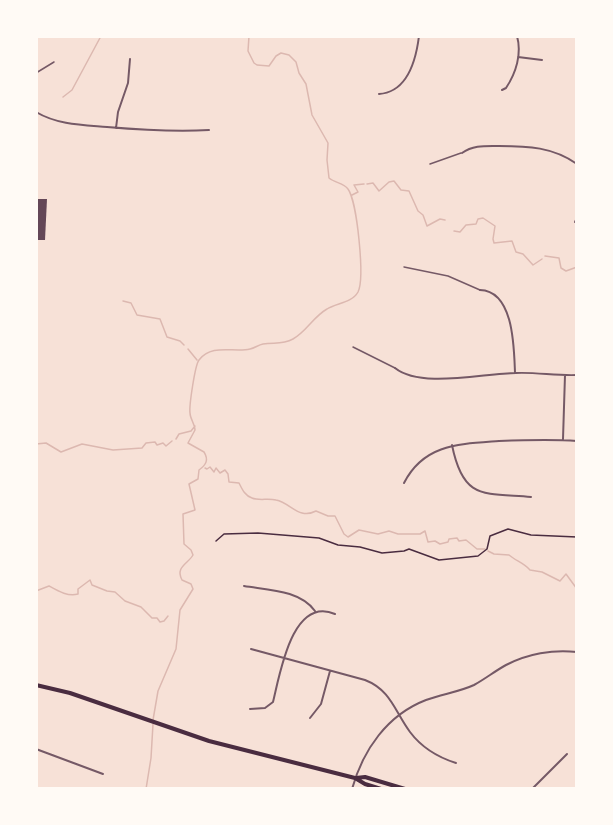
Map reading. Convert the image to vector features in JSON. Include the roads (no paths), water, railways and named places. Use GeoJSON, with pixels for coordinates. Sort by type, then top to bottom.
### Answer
{"type":"FeatureCollection","features":[{"type":"Feature","properties":{"kind":"main road"},"geometry":{"type":"LineString","coordinates":[[36,685],[70,693],[226,746],[355,778],[381,789]]}},
{"type":"Feature","properties":{"kind":"main road"},"geometry":{"type":"LineString","coordinates":[[355,778],[365,777],[405,789]]}},
{"type":"Feature","properties":{"kind":"street"},"geometry":{"type":"LineString","coordinates":[[379,94],[392,92],[398,88],[409,73],[417,52],[419,36]]}},
{"type":"Feature","properties":{"kind":"street"},"geometry":{"type":"LineString","coordinates":[[502,90],[514,76],[518,57],[517,36]]}},
{"type":"Feature","properties":{"kind":"street"},"geometry":{"type":"LineString","coordinates":[[518,57],[542,60]]}},
{"type":"Feature","properties":{"kind":"street"},"geometry":{"type":"LineString","coordinates":[[116,128],[118,112],[128,83],[130,58]]}},
{"type":"Feature","properties":{"kind":"street"},"geometry":{"type":"LineString","coordinates":[[36,112],[70,124],[169,132],[209,130]]}},
{"type":"Feature","properties":{"kind":"street"},"geometry":{"type":"LineString","coordinates":[[462,153],[475,147],[532,147],[554,152],[577,164]]}},
{"type":"Feature","properties":{"kind":"street"},"geometry":{"type":"LineString","coordinates":[[480,290],[492,292],[507,312],[513,338],[515,373]]}},
{"type":"Feature","properties":{"kind":"street"},"geometry":{"type":"LineString","coordinates":[[396,368],[407,375],[434,378],[515,373],[577,375]]}},
{"type":"Feature","properties":{"kind":"street"},"geometry":{"type":"LineString","coordinates":[[563,440],[565,375]]}},
{"type":"Feature","properties":{"kind":"street"},"geometry":{"type":"LineString","coordinates":[[404,483],[411,470],[422,460],[452,445],[530,439],[577,441]]}},
{"type":"Feature","properties":{"kind":"street"},"geometry":{"type":"LineString","coordinates":[[452,445],[459,472],[470,486],[484,493],[531,497]]}},
{"type":"Feature","properties":{"kind":"street"},"geometry":{"type":"LineString","coordinates":[[244,586],[300,597],[308,602],[315,611]]}},
{"type":"Feature","properties":{"kind":"street"},"geometry":{"type":"LineString","coordinates":[[250,709],[271,705],[285,658],[296,629],[302,621],[315,611],[326,610],[335,614]]}},
{"type":"Feature","properties":{"kind":"street"},"geometry":{"type":"LineString","coordinates":[[251,649],[365,680],[377,686],[388,696],[410,732],[422,746],[456,764]]}},
{"type":"Feature","properties":{"kind":"street"},"geometry":{"type":"LineString","coordinates":[[352,789],[372,742],[399,714],[425,700],[474,685],[520,659],[552,651],[577,652]]}},
{"type":"Feature","properties":{"kind":"street"},"geometry":{"type":"LineString","coordinates":[[310,718],[319,708],[330,671]]}},
{"type":"Feature","properties":{"kind":"street"},"geometry":{"type":"LineString","coordinates":[[36,749],[103,774]]}},
{"type":"Feature","properties":{"kind":"street"},"geometry":{"type":"LineString","coordinates":[[532,789],[567,754]]}},
{"type":"Feature","properties":{"kind":"lane"},"geometry":{"type":"LineString","coordinates":[[36,73],[54,62]]}},
{"type":"Feature","properties":{"kind":"lane"},"geometry":{"type":"LineString","coordinates":[[430,164],[462,153]]}},
{"type":"Feature","properties":{"kind":"lane"},"geometry":{"type":"LineString","coordinates":[[404,267],[448,276],[480,290]]}},
{"type":"Feature","properties":{"kind":"lane"},"geometry":{"type":"LineString","coordinates":[[353,347],[396,368]]}},
{"type":"Feature","properties":{"kind":"waterway"},"geometry":{"type":"LineString","coordinates":[[63,97],[72,90],[101,36]]}},
{"type":"Feature","properties":{"kind":"waterway"},"geometry":{"type":"LineString","coordinates":[[153,720],[158,691],[176,649],[180,610],[193,589],[191,584],[182,580],[180,572],[193,555],[184,544],[183,514],[195,510],[189,484],[198,479],[199,470],[206,460],[204,452],[188,443],[195,430],[190,409],[197,363],[204,355],[217,350],[244,350],[263,344],[289,341],[302,332],[322,312],[355,296],[360,284],[359,240],[351,196],[346,187],[329,178],[328,143],[312,115],[306,84],[299,73],[296,62],[289,55],[281,53],[269,66],[254,63],[248,51],[249,36]]}},
{"type":"Feature","properties":{"kind":"waterway"},"geometry":{"type":"LineString","coordinates":[[367,184],[373,183],[379,191],[389,182],[394,181],[401,190],[409,191],[427,226],[440,219],[445,220]]}},
{"type":"Feature","properties":{"kind":"waterway"},"geometry":{"type":"LineString","coordinates":[[352,195],[358,192],[354,185],[364,184]]}},
{"type":"Feature","properties":{"kind":"waterway"},"geometry":{"type":"LineString","coordinates":[[454,231],[460,232],[466,225],[476,224],[478,219],[483,218],[495,226],[494,243],[512,241],[516,252],[523,254],[533,265],[542,259]]}},
{"type":"Feature","properties":{"kind":"waterway"},"geometry":{"type":"LineString","coordinates":[[545,256],[559,258],[561,268],[566,271],[577,267]]}},
{"type":"Feature","properties":{"kind":"waterway"},"geometry":{"type":"LineString","coordinates":[[123,301],[131,303],[137,315],[160,319],[167,337],[180,341],[184,345]]}},
{"type":"Feature","properties":{"kind":"waterway"},"geometry":{"type":"LineString","coordinates":[[188,349],[197,360]]}},
{"type":"Feature","properties":{"kind":"waterway"},"geometry":{"type":"LineString","coordinates":[[176,439],[179,434],[191,431],[195,426]]}},
{"type":"Feature","properties":{"kind":"waterway"},"geometry":{"type":"LineString","coordinates":[[36,444],[46,443],[61,452],[82,444],[113,450],[142,448],[146,443],[155,442],[157,445],[163,443],[166,446],[172,441]]}},
{"type":"Feature","properties":{"kind":"waterway"},"geometry":{"type":"LineString","coordinates":[[205,468],[210,467],[214,472],[216,468],[220,473],[225,470],[229,482],[239,483],[246,494],[252,498],[276,500],[305,514],[316,511],[335,516],[344,534],[348,537],[359,530],[378,534],[389,531],[398,534],[420,534],[425,531],[428,542],[435,541],[440,544],[457,538],[459,541],[466,540],[477,549],[485,549]]}},
{"type":"Feature","properties":{"kind":"waterway"},"geometry":{"type":"LineString","coordinates":[[488,551],[494,554],[509,555],[530,570],[542,572],[560,581],[566,574],[577,589]]}},
{"type":"Feature","properties":{"kind":"waterway"},"geometry":{"type":"LineString","coordinates":[[36,591],[49,586],[59,592],[74,595],[78,594],[78,589],[90,580],[92,585],[115,592],[125,601],[141,607],[152,618],[157,618],[160,622],[168,616]]}},
{"type":"Feature","properties":{"kind":"waterway"},"geometry":{"type":"LineString","coordinates":[[146,789],[153,724]]}}]}
